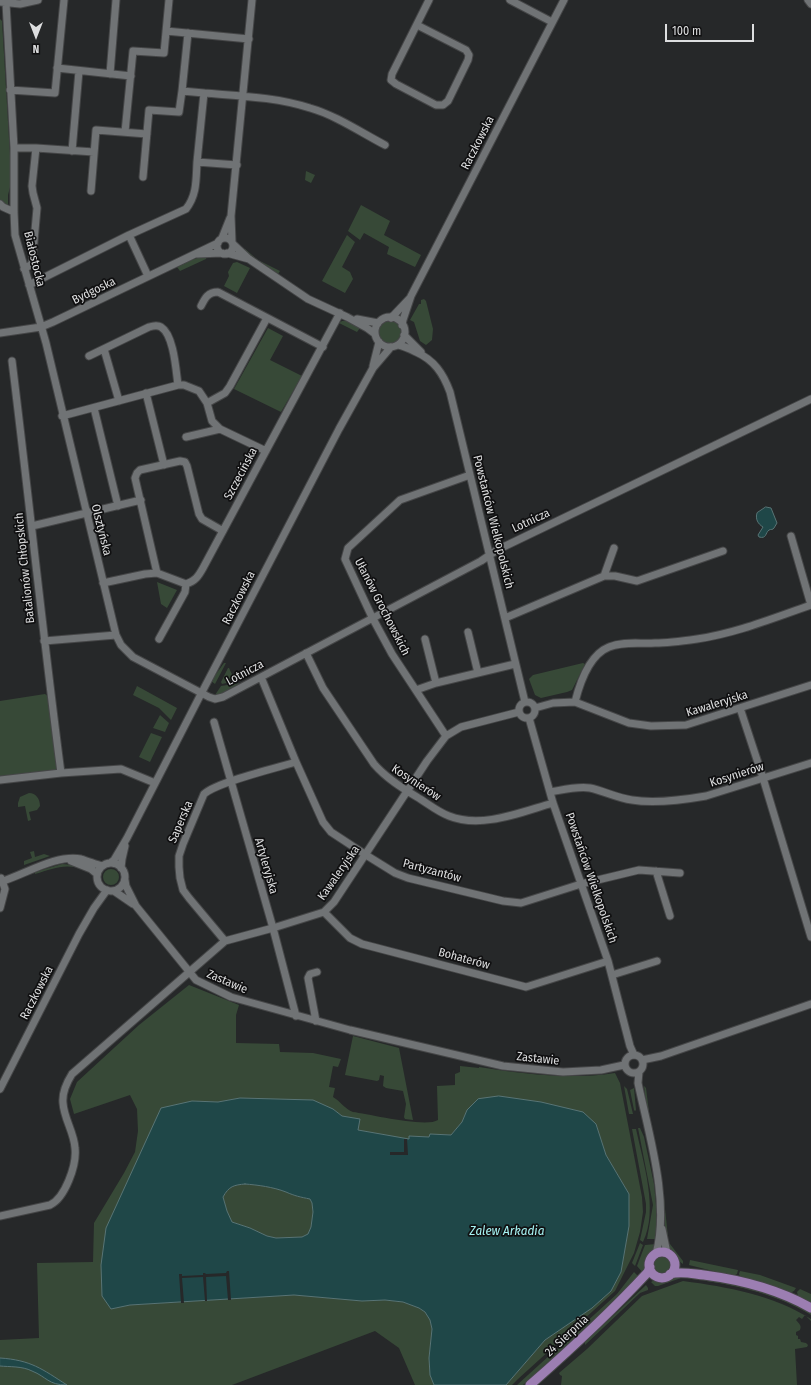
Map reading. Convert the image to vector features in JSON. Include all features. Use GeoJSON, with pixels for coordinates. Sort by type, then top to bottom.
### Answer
{"type":"FeatureCollection","features":[{"type":"Feature","properties":{"kind":"main road"},"geometry":{"type":"LineString","coordinates":[[722,1278],[685,1266],[674,1261],[667,1253],[662,1252],[656,1254],[652,1258],[650,1267],[652,1273],[659,1277],[684,1272],[722,1278],[770,1289],[811,1308]]}},
{"type":"Feature","properties":{"kind":"main road"},"geometry":{"type":"LineString","coordinates":[[670,1274],[674,1268],[674,1261]]}},
{"type":"Feature","properties":{"kind":"main road","name":"24 Sierpnia"},"geometry":{"type":"LineString","coordinates":[[530,1385],[578,1343],[619,1303],[648,1272],[650,1267]]}},
{"type":"Feature","properties":{"kind":"main road","name":"24 Sierpnia"},"geometry":{"type":"LineString","coordinates":[[619,1303],[647,1281],[652,1278],[659,1277]]}},
{"type":"Feature","properties":{"kind":"street"},"geometry":{"type":"LineString","coordinates":[[3,3],[20,4],[38,0]]}},
{"type":"Feature","properties":{"kind":"street"},"geometry":{"type":"LineString","coordinates":[[10,90],[55,93],[64,0]]}},
{"type":"Feature","properties":{"kind":"street"},"geometry":{"type":"LineString","coordinates":[[110,74],[116,0]]}},
{"type":"Feature","properties":{"kind":"street"},"geometry":{"type":"LineString","coordinates":[[125,132],[133,51],[164,53],[169,0]]}},
{"type":"Feature","properties":{"kind":"street"},"geometry":{"type":"LineString","coordinates":[[231,216],[220,240],[218,250],[225,253],[232,250],[233,243],[231,216],[252,0]]}},
{"type":"Feature","properties":{"kind":"street"},"geometry":{"type":"LineString","coordinates":[[417,25],[466,50],[469,55],[448,101],[443,105],[436,104],[391,80],[392,74],[429,0]]}},
{"type":"Feature","properties":{"kind":"street"},"geometry":{"type":"LineString","coordinates":[[510,0],[552,22]]}},
{"type":"Feature","properties":{"kind":"street","name":"Raczkowska"},"geometry":{"type":"LineString","coordinates":[[402,325],[404,314],[411,296],[564,0]]}},
{"type":"Feature","properties":{"kind":"street"},"geometry":{"type":"LineString","coordinates":[[808,0],[811,4]]}},
{"type":"Feature","properties":{"kind":"street","name":"Białostocka"},"geometry":{"type":"LineString","coordinates":[[3,3],[14,148],[15,236],[41,327]]}},
{"type":"Feature","properties":{"kind":"street"},"geometry":{"type":"LineString","coordinates":[[166,31],[249,39]]}},
{"type":"Feature","properties":{"kind":"street"},"geometry":{"type":"LineString","coordinates":[[143,177],[149,110],[179,112],[188,33]]}},
{"type":"Feature","properties":{"kind":"street"},"geometry":{"type":"LineString","coordinates":[[58,68],[131,76]]}},
{"type":"Feature","properties":{"kind":"street"},"geometry":{"type":"LineString","coordinates":[[72,151],[79,71]]}},
{"type":"Feature","properties":{"kind":"street"},"geometry":{"type":"LineString","coordinates":[[182,91],[243,96],[289,102],[311,108],[325,114],[385,144]]}},
{"type":"Feature","properties":{"kind":"street"},"geometry":{"type":"LineString","coordinates":[[29,285],[129,235],[186,209],[192,202],[195,194],[204,93]]}},
{"type":"Feature","properties":{"kind":"street"},"geometry":{"type":"LineString","coordinates":[[90,191],[96,130],[147,134]]}},
{"type":"Feature","properties":{"kind":"street"},"geometry":{"type":"LineString","coordinates":[[14,148],[94,152]]}},
{"type":"Feature","properties":{"kind":"street"},"geometry":{"type":"LineString","coordinates":[[24,270],[32,264],[36,208],[32,186],[36,148]]}},
{"type":"Feature","properties":{"kind":"street"},"geometry":{"type":"LineString","coordinates":[[197,162],[237,165]]}},
{"type":"Feature","properties":{"kind":"street"},"geometry":{"type":"LineString","coordinates":[[0,204],[14,212]]}},
{"type":"Feature","properties":{"kind":"street"},"geometry":{"type":"LineString","coordinates":[[129,235],[148,276]]}},
{"type":"Feature","properties":{"kind":"street"},"geometry":{"type":"LineString","coordinates":[[220,240],[227,238],[233,243]]}},
{"type":"Feature","properties":{"kind":"street","name":"Bydgoska"},"geometry":{"type":"LineString","coordinates":[[0,333],[41,327],[53,322],[193,255],[220,240]]}},
{"type":"Feature","properties":{"kind":"street","name":"Bydgoska"},"geometry":{"type":"LineString","coordinates":[[233,243],[249,259],[308,299],[340,313],[375,334]]}},
{"type":"Feature","properties":{"kind":"street","name":"Bydgoska"},"geometry":{"type":"LineString","coordinates":[[193,255],[225,253],[249,259]]}},
{"type":"Feature","properties":{"kind":"street"},"geometry":{"type":"LineString","coordinates":[[201,306],[208,294],[218,292],[322,347]]}},
{"type":"Feature","properties":{"kind":"street","name":"Raczkowska"},"geometry":{"type":"LineString","coordinates":[[390,318],[411,296]]}},
{"type":"Feature","properties":{"kind":"street","name":"Szczecińska"},"geometry":{"type":"LineString","coordinates":[[186,584],[197,579],[340,313]]}},
{"type":"Feature","properties":{"kind":"street","name":"Bydgoska"},"geometry":{"type":"LineString","coordinates":[[347,317],[378,323]]}},
{"type":"Feature","properties":{"kind":"street"},"geometry":{"type":"LineString","coordinates":[[208,403],[225,393],[230,386],[267,318]]}},
{"type":"Feature","properties":{"kind":"street"},"geometry":{"type":"LineString","coordinates":[[390,318],[396,319],[402,325],[404,335],[403,339],[394,346],[384,346],[379,342],[375,334],[376,328],[378,323],[382,320],[390,318]]}},
{"type":"Feature","properties":{"kind":"street","name":"Olsztyńska"},"geometry":{"type":"LineString","coordinates":[[41,327],[116,635],[121,645],[133,657],[201,694]]}},
{"type":"Feature","properties":{"kind":"street"},"geometry":{"type":"LineString","coordinates":[[89,356],[149,327],[161,327],[171,344],[178,385]]}},
{"type":"Feature","properties":{"kind":"street","name":"Powstańców Wielkopolskich"},"geometry":{"type":"LineString","coordinates":[[404,335],[438,368],[447,383],[525,702]]}},
{"type":"Feature","properties":{"kind":"street","name":"Raczkowska"},"geometry":{"type":"LineString","coordinates":[[373,368],[379,342]]}},
{"type":"Feature","properties":{"kind":"street","name":"Powstańców Wielkopolskich"},"geometry":{"type":"LineString","coordinates":[[394,346],[403,345],[424,355]]}},
{"type":"Feature","properties":{"kind":"street","name":"Raczkowska"},"geometry":{"type":"LineString","coordinates":[[110,863],[128,838],[201,694],[332,443],[373,368],[394,346]]}},
{"type":"Feature","properties":{"kind":"street"},"geometry":{"type":"LineString","coordinates":[[104,349],[119,401]]}},
{"type":"Feature","properties":{"kind":"street","name":"Batalionów Chłopskich"},"geometry":{"type":"LineString","coordinates":[[12,361],[44,641],[61,773]]}},
{"type":"Feature","properties":{"kind":"street"},"geometry":{"type":"LineString","coordinates":[[62,416],[178,385],[184,385],[199,391],[208,403],[212,421],[220,429],[266,451]]}},
{"type":"Feature","properties":{"kind":"street"},"geometry":{"type":"LineString","coordinates":[[146,394],[164,465]]}},
{"type":"Feature","properties":{"kind":"street","name":"Lotnicza"},"geometry":{"type":"LineString","coordinates":[[201,694],[216,699],[219,698],[481,561],[490,554],[811,399]]}},
{"type":"Feature","properties":{"kind":"street"},"geometry":{"type":"LineString","coordinates":[[94,408],[118,506]]}},
{"type":"Feature","properties":{"kind":"street"},"geometry":{"type":"LineString","coordinates":[[186,437],[220,429]]}},
{"type":"Feature","properties":{"kind":"street"},"geometry":{"type":"LineString","coordinates":[[157,573],[135,478],[140,470],[180,461],[185,462],[199,514],[202,519],[223,531]]}},
{"type":"Feature","properties":{"kind":"street","name":"Ułanów Grochowskich"},"geometry":{"type":"LineString","coordinates":[[446,736],[392,654],[372,618],[345,559],[348,548],[400,500],[470,475]]}},
{"type":"Feature","properties":{"kind":"street"},"geometry":{"type":"LineString","coordinates":[[32,526],[140,500]]}},
{"type":"Feature","properties":{"kind":"street"},"geometry":{"type":"LineString","coordinates":[[575,702],[577,692],[592,661],[600,652],[610,647],[623,644],[656,643],[697,639],[719,635],[743,629],[811,605],[791,536]]}},
{"type":"Feature","properties":{"kind":"street"},"geometry":{"type":"LineString","coordinates":[[604,576],[614,548]]}},
{"type":"Feature","properties":{"kind":"street"},"geometry":{"type":"LineString","coordinates":[[505,618],[604,576],[615,576],[637,581],[724,551]]}},
{"type":"Feature","properties":{"kind":"street"},"geometry":{"type":"LineString","coordinates":[[103,583],[145,574],[157,573],[186,584],[185,592],[159,639]]}},
{"type":"Feature","properties":{"kind":"street"},"geometry":{"type":"LineString","coordinates":[[468,632],[478,673]]}},
{"type":"Feature","properties":{"kind":"street"},"geometry":{"type":"LineString","coordinates":[[44,641],[116,635]]}},
{"type":"Feature","properties":{"kind":"street"},"geometry":{"type":"LineString","coordinates":[[425,639],[436,683]]}},
{"type":"Feature","properties":{"kind":"street","name":"Kosynierów"},"geometry":{"type":"LineString","coordinates":[[306,653],[323,688],[374,764],[383,774],[407,791],[448,816],[473,821],[488,821],[553,803]]}},
{"type":"Feature","properties":{"kind":"street"},"geometry":{"type":"LineString","coordinates":[[416,690],[436,683],[515,664]]}},
{"type":"Feature","properties":{"kind":"street","name":"Partyzantów"},"geometry":{"type":"LineString","coordinates":[[261,677],[296,762],[323,822],[331,832],[395,873],[408,878],[521,904],[581,884],[639,870],[680,873]]}},
{"type":"Feature","properties":{"kind":"street","name":"Kawaleryjska"},"geometry":{"type":"LineString","coordinates":[[535,708],[553,702],[575,702],[629,723],[651,726],[686,725],[811,685]]}},
{"type":"Feature","properties":{"kind":"street"},"geometry":{"type":"LineString","coordinates":[[525,702],[530,702],[535,708],[534,714],[529,718],[523,717],[520,712],[520,707],[525,702]]}},
{"type":"Feature","properties":{"kind":"street"},"geometry":{"type":"LineString","coordinates":[[740,708],[763,778],[811,937]]}},
{"type":"Feature","properties":{"kind":"street","name":"Kawaleryjska"},"geometry":{"type":"LineString","coordinates":[[190,972],[225,941],[324,912],[334,902],[427,761],[446,736],[461,727],[520,712]]}},
{"type":"Feature","properties":{"kind":"street","name":"Powstańców Wielkopolskich"},"geometry":{"type":"LineString","coordinates":[[529,718],[553,803],[608,961],[631,1055]]}},
{"type":"Feature","properties":{"kind":"street","name":"Artyleryjska"},"geometry":{"type":"LineString","coordinates":[[214,722],[273,928],[296,1016]]}},
{"type":"Feature","properties":{"kind":"street","name":"Saperska"},"geometry":{"type":"LineString","coordinates":[[225,941],[183,890],[179,867],[179,856],[183,844],[204,794],[208,790],[296,762]]}},
{"type":"Feature","properties":{"kind":"street","name":"Kosynierów"},"geometry":{"type":"LineString","coordinates":[[550,792],[577,788],[590,788],[617,797],[633,800],[670,801],[706,796],[811,763]]}},
{"type":"Feature","properties":{"kind":"street"},"geometry":{"type":"LineString","coordinates":[[0,780],[61,773],[121,769],[155,783]]}},
{"type":"Feature","properties":{"kind":"street","name":"Raczkowska"},"geometry":{"type":"LineString","coordinates":[[121,868],[128,838]]}},
{"type":"Feature","properties":{"kind":"street"},"geometry":{"type":"LineString","coordinates":[[0,908],[5,889],[1,880],[58,860],[71,858],[82,859],[102,866]]}},
{"type":"Feature","properties":{"kind":"street"},"geometry":{"type":"LineString","coordinates":[[63,860],[82,864],[97,874]]}},
{"type":"Feature","properties":{"kind":"street"},"geometry":{"type":"LineString","coordinates":[[136,906],[111,890],[100,886],[97,874],[102,866],[114,863],[124,871],[126,886],[136,906],[190,972]]}},
{"type":"Feature","properties":{"kind":"street"},"geometry":{"type":"LineString","coordinates":[[656,871],[670,916]]}},
{"type":"Feature","properties":{"kind":"street"},"geometry":{"type":"LineString","coordinates":[[111,890],[121,887],[125,880]]}},
{"type":"Feature","properties":{"kind":"street","name":"Raczkowska"},"geometry":{"type":"LineString","coordinates":[[94,908],[100,886]]}},
{"type":"Feature","properties":{"kind":"street","name":"Raczkowska"},"geometry":{"type":"LineString","coordinates":[[0,1089],[79,934],[94,908],[111,890]]}},
{"type":"Feature","properties":{"kind":"street","name":"Bohaterów"},"geometry":{"type":"LineString","coordinates":[[324,912],[350,938],[362,944],[526,987],[608,961]]}},
{"type":"Feature","properties":{"kind":"street"},"geometry":{"type":"LineString","coordinates":[[612,975],[657,961]]}},
{"type":"Feature","properties":{"kind":"street","name":"Zastawie"},"geometry":{"type":"LineString","coordinates":[[0,1216],[50,1205],[56,1203],[61,1197],[69,1180],[76,1148],[63,1102],[68,1081],[72,1074],[190,972],[196,980],[231,998],[296,1016],[467,1058],[504,1066],[563,1072],[625,1067]]}},
{"type":"Feature","properties":{"kind":"street"},"geometry":{"type":"LineString","coordinates":[[316,1021],[308,978],[310,974],[317,972]]}},
{"type":"Feature","properties":{"kind":"street"},"geometry":{"type":"LineString","coordinates":[[635,1072],[642,1062],[811,1004]]}},
{"type":"Feature","properties":{"kind":"street"},"geometry":{"type":"LineString","coordinates":[[642,1062],[639,1056],[631,1055],[625,1059],[625,1067],[635,1072],[660,1195],[660,1219],[656,1254]]}},
{"type":"Feature","properties":{"kind":"street"},"geometry":{"type":"LineString","coordinates":[[660,1219],[667,1253]]}},
{"type":"Feature","properties":{"kind":"green space"},"geometry":{"type":"Polygon","coordinates":[[[0,19],[2,21],[10,155],[10,187],[8,195],[8,208],[0,201],[0,19]]]}},
{"type":"Feature","properties":{"kind":"green space"},"geometry":{"type":"Polygon","coordinates":[[[306,171],[315,175],[311,183],[305,180],[306,171]]]}},
{"type":"Feature","properties":{"kind":"green space"},"geometry":{"type":"Polygon","coordinates":[[[361,205],[390,221],[384,235],[421,255],[415,267],[387,254],[389,247],[364,233],[360,240],[348,231],[361,205]]]}},
{"type":"Feature","properties":{"kind":"green space"},"geometry":{"type":"Polygon","coordinates":[[[347,235],[355,242],[342,267],[350,272],[353,279],[345,293],[322,281],[347,235]]]}},
{"type":"Feature","properties":{"kind":"green space"},"geometry":{"type":"Polygon","coordinates":[[[245,249],[258,260],[280,271],[278,274],[243,250],[245,249]]]}},
{"type":"Feature","properties":{"kind":"green space"},"geometry":{"type":"Polygon","coordinates":[[[207,255],[206,259],[180,271],[177,267],[191,260],[207,255]]]}},
{"type":"Feature","properties":{"kind":"green space"},"geometry":{"type":"Polygon","coordinates":[[[237,262],[250,268],[237,293],[224,286],[229,276],[228,272],[233,263],[237,262]]]}},
{"type":"Feature","properties":{"kind":"green space"},"geometry":{"type":"Polygon","coordinates":[[[424,299],[426,301],[433,329],[432,340],[426,345],[420,341],[414,322],[410,320],[419,304],[421,304],[421,300],[424,299]]]}},
{"type":"Feature","properties":{"kind":"green space"},"geometry":{"type":"Polygon","coordinates":[[[390,317],[400,322],[405,332],[400,342],[390,347],[380,342],[375,332],[380,322],[390,317]]]}},
{"type":"Feature","properties":{"kind":"green space"},"geometry":{"type":"Polygon","coordinates":[[[342,321],[347,321],[360,328],[357,332],[339,323],[342,321]]]}},
{"type":"Feature","properties":{"kind":"green space"},"geometry":{"type":"Polygon","coordinates":[[[268,328],[283,336],[270,360],[302,376],[281,412],[234,389],[268,328]]]}},
{"type":"Feature","properties":{"kind":"green space"},"geometry":{"type":"Polygon","coordinates":[[[157,582],[177,590],[167,608],[161,604],[157,582]]]}},
{"type":"Feature","properties":{"kind":"green space"},"geometry":{"type":"Polygon","coordinates":[[[224,663],[226,663],[215,684],[211,681],[224,663]]]}},
{"type":"Feature","properties":{"kind":"green space"},"geometry":{"type":"Polygon","coordinates":[[[583,663],[585,664],[572,690],[541,698],[535,695],[529,679],[533,675],[583,663]]]}},
{"type":"Feature","properties":{"kind":"green space"},"geometry":{"type":"Polygon","coordinates":[[[228,668],[235,681],[222,684],[221,682],[228,668]]]}},
{"type":"Feature","properties":{"kind":"green space"},"geometry":{"type":"Polygon","coordinates":[[[240,683],[221,694],[215,695],[221,686],[240,683]]]}},
{"type":"Feature","properties":{"kind":"green space"},"geometry":{"type":"Polygon","coordinates":[[[137,686],[177,708],[171,720],[159,708],[133,695],[137,686]]]}},
{"type":"Feature","properties":{"kind":"green space"},"geometry":{"type":"Polygon","coordinates":[[[45,694],[49,697],[57,768],[55,771],[0,777],[0,701],[45,694]]]}},
{"type":"Feature","properties":{"kind":"green space"},"geometry":{"type":"Polygon","coordinates":[[[160,715],[169,723],[165,732],[153,728],[160,715]]]}},
{"type":"Feature","properties":{"kind":"green space"},"geometry":{"type":"Polygon","coordinates":[[[151,733],[162,737],[150,762],[139,757],[151,733]]]}},
{"type":"Feature","properties":{"kind":"green space"},"geometry":{"type":"Polygon","coordinates":[[[29,793],[34,794],[37,797],[40,806],[37,810],[29,812],[31,820],[28,821],[25,806],[18,807],[18,803],[20,797],[29,793]]]}},
{"type":"Feature","properties":{"kind":"green space"},"geometry":{"type":"Polygon","coordinates":[[[34,851],[35,857],[44,854],[50,856],[24,865],[24,861],[32,858],[30,852],[34,851]]]}},
{"type":"Feature","properties":{"kind":"green space"},"geometry":{"type":"Polygon","coordinates":[[[62,864],[75,865],[82,869],[76,867],[64,867],[35,874],[35,872],[62,864]]]}},
{"type":"Feature","properties":{"kind":"green space"},"geometry":{"type":"Polygon","coordinates":[[[111,869],[118,874],[119,877],[114,884],[111,885],[104,880],[103,877],[108,870],[111,869]]]}},
{"type":"Feature","properties":{"kind":"green space"},"geometry":{"type":"Polygon","coordinates":[[[189,985],[239,1005],[236,1015],[236,1043],[279,1044],[280,1052],[313,1053],[341,1059],[338,1067],[333,1066],[329,1087],[335,1088],[333,1097],[353,1112],[410,1122],[432,1122],[438,1120],[437,1086],[455,1085],[455,1074],[460,1072],[460,1066],[530,1074],[564,1076],[615,1073],[620,1083],[642,1197],[643,1212],[640,1232],[634,1253],[615,1291],[512,1385],[506,1385],[545,1340],[592,1308],[611,1291],[621,1272],[629,1226],[629,1194],[606,1155],[596,1124],[467,1110],[462,1122],[451,1135],[430,1134],[429,1137],[409,1136],[409,1139],[404,1139],[358,1130],[360,1119],[342,1116],[333,1109],[254,1098],[240,1098],[218,1102],[192,1101],[111,1309],[130,1305],[294,1295],[362,1301],[385,1300],[403,1302],[425,1312],[430,1320],[432,1329],[429,1358],[430,1375],[434,1385],[415,1385],[399,1348],[375,1331],[232,1385],[0,1385],[0,1340],[39,1338],[37,1263],[93,1262],[94,1223],[135,1152],[138,1131],[137,1109],[130,1095],[74,1114],[70,1099],[77,1082],[139,1025],[189,985]]]}},
{"type":"Feature","properties":{"kind":"green space"},"geometry":{"type":"Polygon","coordinates":[[[353,1036],[399,1048],[413,1120],[405,1119],[404,1117],[406,1104],[403,1091],[386,1088],[383,1086],[384,1076],[380,1075],[379,1080],[377,1081],[345,1075],[353,1036]]]}},
{"type":"Feature","properties":{"kind":"green space"},"geometry":{"type":"Polygon","coordinates":[[[624,1086],[627,1089],[633,1114],[629,1114],[624,1086]]]}},
{"type":"Feature","properties":{"kind":"green space"},"geometry":{"type":"Polygon","coordinates":[[[644,1086],[646,1088],[650,1120],[662,1180],[668,1237],[666,1239],[662,1190],[648,1119],[644,1086]]]}},
{"type":"Feature","properties":{"kind":"green space"},"geometry":{"type":"Polygon","coordinates":[[[634,1088],[636,1110],[635,1111],[630,1090],[634,1088]]]}},
{"type":"Feature","properties":{"kind":"green space"},"geometry":{"type":"Polygon","coordinates":[[[638,1128],[640,1128],[644,1137],[654,1184],[656,1205],[656,1239],[647,1239],[653,1205],[638,1128]]]}},
{"type":"Feature","properties":{"kind":"green space"},"geometry":{"type":"Polygon","coordinates":[[[632,1129],[636,1129],[646,1171],[650,1201],[648,1229],[643,1242],[640,1240],[646,1212],[646,1204],[632,1129]]]}},
{"type":"Feature","properties":{"kind":"green space"},"geometry":{"type":"Polygon","coordinates":[[[245,1184],[281,1190],[310,1199],[313,1212],[311,1227],[308,1234],[302,1237],[276,1238],[232,1222],[223,1197],[227,1190],[232,1187],[245,1184]]]}},
{"type":"Feature","properties":{"kind":"green space"},"geometry":{"type":"Polygon","coordinates":[[[640,1243],[643,1245],[635,1266],[632,1263],[640,1243]]]}},
{"type":"Feature","properties":{"kind":"green space"},"geometry":{"type":"Polygon","coordinates":[[[656,1244],[643,1273],[637,1266],[645,1245],[656,1244]]]}},
{"type":"Feature","properties":{"kind":"green space"},"geometry":{"type":"Polygon","coordinates":[[[667,1244],[670,1244],[683,1261],[683,1264],[674,1255],[667,1244]]]}},
{"type":"Feature","properties":{"kind":"green space"},"geometry":{"type":"Polygon","coordinates":[[[662,1257],[668,1259],[670,1265],[668,1271],[662,1273],[656,1271],[654,1265],[656,1259],[662,1257]]]}},
{"type":"Feature","properties":{"kind":"green space"},"geometry":{"type":"Polygon","coordinates":[[[690,1260],[738,1270],[737,1274],[733,1276],[689,1265],[690,1260]]]}},
{"type":"Feature","properties":{"kind":"green space"},"geometry":{"type":"Polygon","coordinates":[[[740,1271],[760,1275],[796,1288],[790,1293],[776,1287],[741,1278],[739,1274],[740,1271]]]}},
{"type":"Feature","properties":{"kind":"green space"},"geometry":{"type":"Polygon","coordinates":[[[634,1272],[639,1277],[627,1289],[523,1385],[517,1385],[617,1294],[634,1272]]]}},
{"type":"Feature","properties":{"kind":"green space"},"geometry":{"type":"Polygon","coordinates":[[[681,1275],[681,1278],[658,1286],[655,1286],[651,1282],[666,1280],[681,1275]]]}},
{"type":"Feature","properties":{"kind":"green space"},"geometry":{"type":"Polygon","coordinates":[[[687,1275],[750,1287],[780,1296],[811,1312],[811,1315],[782,1300],[751,1290],[686,1278],[687,1275]]]}},
{"type":"Feature","properties":{"kind":"green space"},"geometry":{"type":"Polygon","coordinates":[[[683,1281],[750,1293],[781,1304],[805,1315],[802,1319],[799,1317],[796,1320],[801,1327],[800,1330],[796,1332],[796,1335],[801,1342],[808,1345],[807,1347],[795,1349],[797,1385],[561,1385],[562,1376],[559,1373],[587,1349],[642,1296],[683,1281]]]}},
{"type":"Feature","properties":{"kind":"green space"},"geometry":{"type":"Polygon","coordinates":[[[646,1285],[648,1290],[640,1293],[585,1345],[585,1342],[646,1285]]]}},
{"type":"Feature","properties":{"kind":"green space"},"geometry":{"type":"Polygon","coordinates":[[[800,1289],[811,1294],[811,1303],[798,1296],[797,1292],[800,1289]]]}},
{"type":"Feature","properties":{"kind":"water"},"geometry":{"type":"Polygon","coordinates":[[[766,507],[771,508],[777,523],[774,529],[769,530],[765,536],[759,537],[758,535],[763,527],[757,521],[756,515],[766,507]]]}},
{"type":"Feature","properties":{"kind":"water","name":"Zalew Arkadia"},"geometry":{"type":"Polygon","coordinates":[[[499,1096],[541,1102],[583,1112],[596,1124],[606,1155],[629,1194],[629,1226],[621,1272],[611,1291],[592,1308],[545,1340],[506,1385],[434,1385],[430,1375],[429,1358],[432,1329],[430,1320],[425,1312],[419,1308],[403,1302],[385,1300],[362,1301],[294,1295],[130,1305],[111,1309],[102,1296],[101,1265],[106,1228],[161,1108],[192,1101],[218,1102],[240,1098],[313,1100],[333,1109],[342,1116],[360,1119],[358,1130],[409,1139],[409,1136],[429,1137],[430,1134],[451,1135],[462,1122],[467,1110],[478,1099],[499,1096]],[[245,1184],[232,1187],[227,1190],[223,1197],[232,1222],[276,1238],[302,1237],[308,1234],[311,1227],[313,1212],[310,1199],[266,1186],[245,1184]]]}},
{"type":"Feature","properties":{"kind":"water"},"geometry":{"type":"Polygon","coordinates":[[[0,1358],[20,1361],[36,1366],[67,1385],[56,1384],[28,1369],[0,1366],[0,1358]]]}},
{"type":"Feature","properties":{"kind":"pier"},"geometry":{"type":"Polygon","coordinates":[[[404,1139],[407,1139],[408,1155],[390,1155],[390,1152],[404,1152],[404,1139]]]}},
{"type":"Feature","properties":{"kind":"pier"},"geometry":{"type":"Polygon","coordinates":[[[229,1271],[231,1300],[228,1300],[226,1276],[206,1277],[207,1301],[205,1301],[203,1277],[182,1278],[184,1303],[181,1303],[179,1274],[182,1274],[182,1276],[203,1275],[203,1273],[226,1273],[229,1271]]]}}]}
